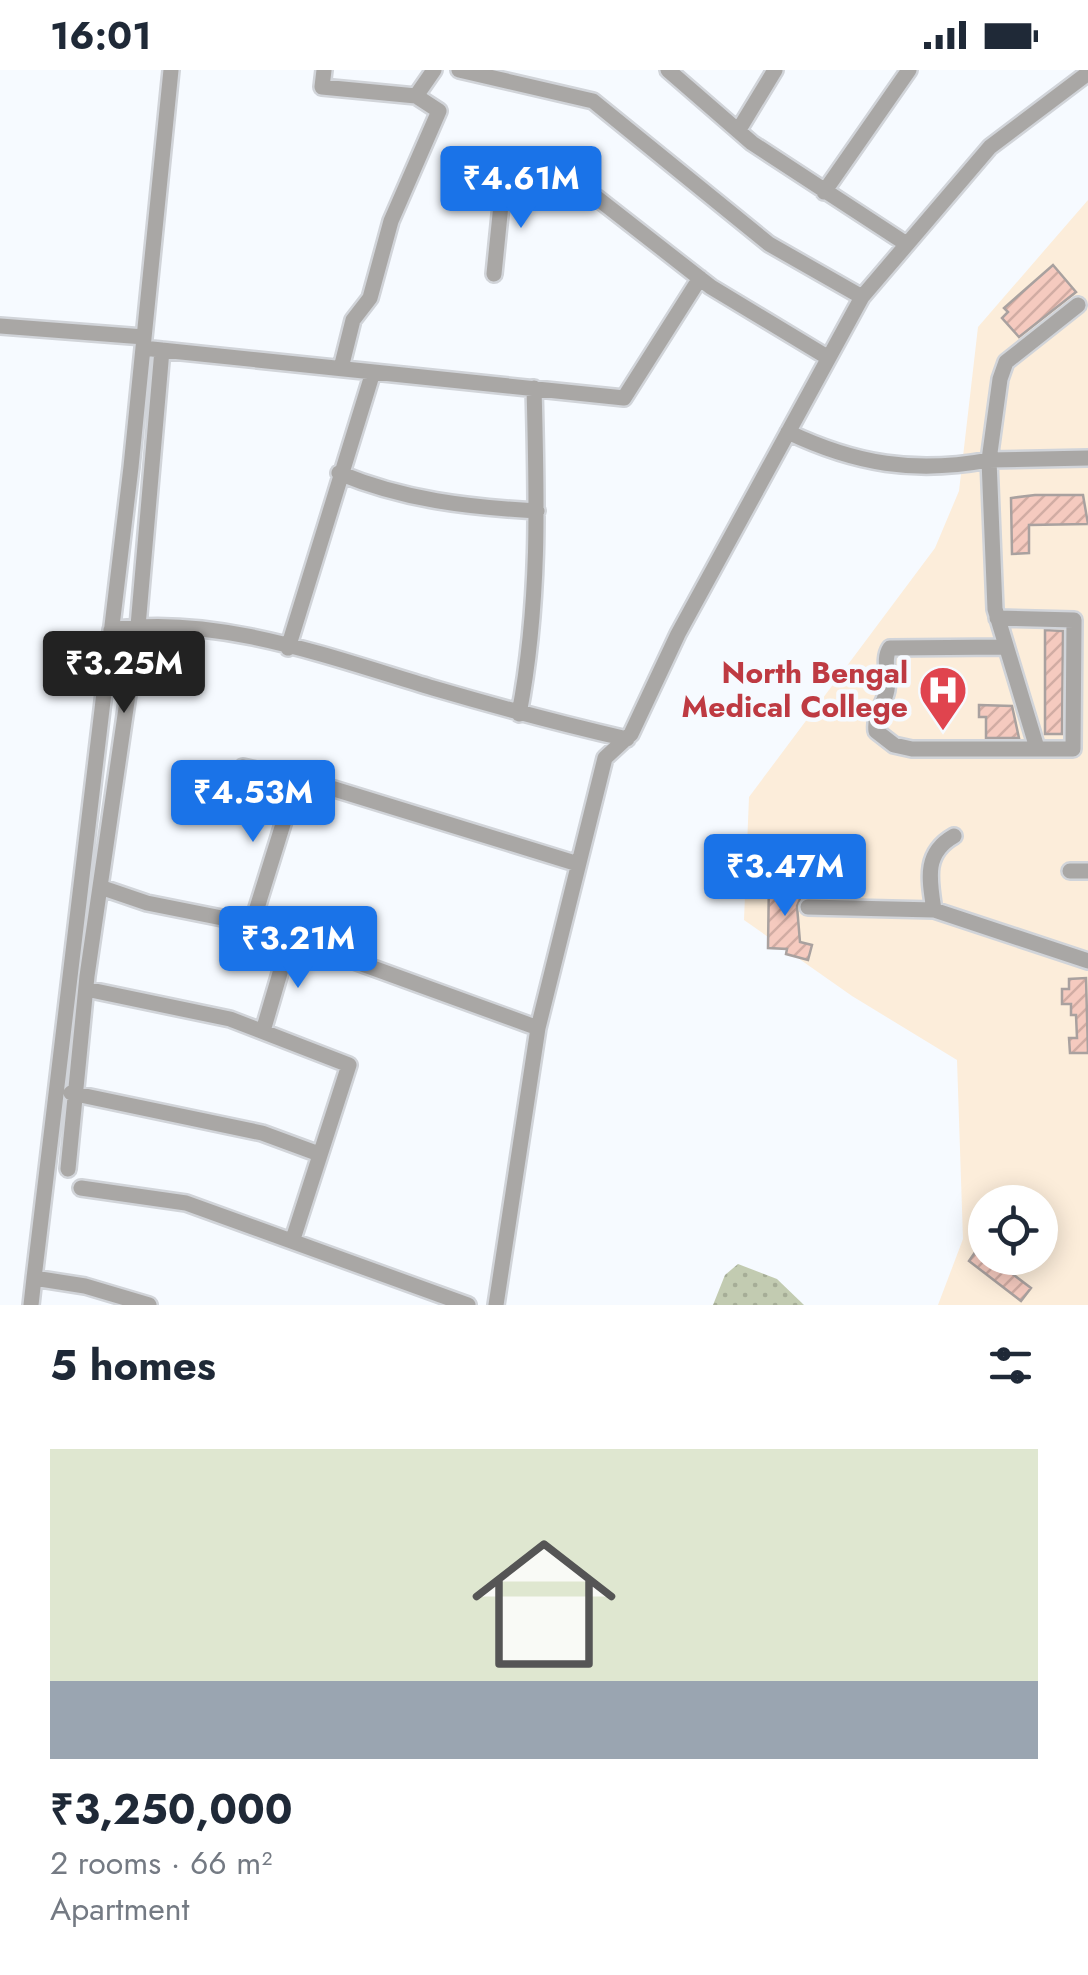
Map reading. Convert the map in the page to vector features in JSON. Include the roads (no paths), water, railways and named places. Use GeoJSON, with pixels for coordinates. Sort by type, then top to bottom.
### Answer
{"type":"FeatureCollection","features":[{"type":"Feature","properties":{"kind":"street"},"geometry":{"type":"LineString","coordinates":[[31,1305],[144,342],[170,70]]}},
{"type":"Feature","properties":{"kind":"street"},"geometry":{"type":"LineString","coordinates":[[324,70],[322,87],[416,96],[440,112],[391,221],[370,298],[352,320],[342,368]]}},
{"type":"Feature","properties":{"kind":"street"},"geometry":{"type":"LineString","coordinates":[[416,96],[434,70]]}},
{"type":"Feature","properties":{"kind":"street"},"geometry":{"type":"LineString","coordinates":[[459,70],[593,100],[769,244],[862,298]]}},
{"type":"Feature","properties":{"kind":"street"},"geometry":{"type":"LineString","coordinates":[[668,70],[738,131],[905,243]]}},
{"type":"Feature","properties":{"kind":"street"},"geometry":{"type":"LineString","coordinates":[[738,131],[775,70]]}},
{"type":"Feature","properties":{"kind":"street"},"geometry":{"type":"LineString","coordinates":[[824,192],[909,70]]}},
{"type":"Feature","properties":{"kind":"street"},"geometry":{"type":"LineString","coordinates":[[496,1305],[538,1028],[601,769],[608,754],[627,739],[678,634],[862,298],[990,147],[1088,73]]}},
{"type":"Feature","properties":{"kind":"street"},"geometry":{"type":"LineString","coordinates":[[460,180],[563,188],[596,198],[700,278],[826,358]]}},
{"type":"Feature","properties":{"kind":"street"},"geometry":{"type":"LineString","coordinates":[[494,274],[503,184]]}},
{"type":"Feature","properties":{"kind":"street"},"geometry":{"type":"LineString","coordinates":[[0,326],[144,342],[162,350],[624,398],[700,278]]}},
{"type":"Feature","properties":{"kind":"street"},"geometry":{"type":"LineString","coordinates":[[1038,748],[997,618],[989,460],[1000,378],[1006,362],[1078,305]]}},
{"type":"Feature","properties":{"kind":"street"},"geometry":{"type":"LineString","coordinates":[[68,1169],[79,1094],[86,990],[138,626],[162,350]]}},
{"type":"Feature","properties":{"kind":"street"},"geometry":{"type":"LineString","coordinates":[[288,648],[372,372]]}},
{"type":"Feature","properties":{"kind":"street"},"geometry":{"type":"LineString","coordinates":[[519,714],[533,641],[537,512],[534,388]]}},
{"type":"Feature","properties":{"kind":"street"},"geometry":{"type":"LineString","coordinates":[[788,432],[841,456],[900,468],[989,460],[1088,458]]}},
{"type":"Feature","properties":{"kind":"street"},"geometry":{"type":"LineString","coordinates":[[339,473],[379,490],[450,505],[537,512]]}},
{"type":"Feature","properties":{"kind":"street"},"geometry":{"type":"LineString","coordinates":[[997,618],[1070,617],[1074,622],[1073,749],[902,748],[876,731],[875,720],[887,689],[885,657],[890,648],[1004,648]]}},
{"type":"Feature","properties":{"kind":"street"},"geometry":{"type":"LineString","coordinates":[[111,630],[181,624],[288,648],[519,714],[627,739]]}},
{"type":"Feature","properties":{"kind":"street"},"geometry":{"type":"LineString","coordinates":[[243,768],[297,780],[578,864]]}},
{"type":"Feature","properties":{"kind":"street"},"geometry":{"type":"LineString","coordinates":[[252,924],[297,780]]}},
{"type":"Feature","properties":{"kind":"street"},"geometry":{"type":"LineString","coordinates":[[934,910],[931,859],[939,845],[954,836]]}},
{"type":"Feature","properties":{"kind":"street"},"geometry":{"type":"LineString","coordinates":[[1070,871],[1088,870]]}},
{"type":"Feature","properties":{"kind":"street"},"geometry":{"type":"LineString","coordinates":[[100,887],[147,903],[252,924],[538,1028]]}},
{"type":"Feature","properties":{"kind":"street"},"geometry":{"type":"LineString","coordinates":[[808,907],[934,910],[1083,956]]}},
{"type":"Feature","properties":{"kind":"street"},"geometry":{"type":"LineString","coordinates":[[263,1031],[290,939]]}},
{"type":"Feature","properties":{"kind":"street"},"geometry":{"type":"LineString","coordinates":[[86,990],[230,1018],[349,1064],[293,1239]]}},
{"type":"Feature","properties":{"kind":"street"},"geometry":{"type":"LineString","coordinates":[[58,1090],[243,1129],[318,1154]]}},
{"type":"Feature","properties":{"kind":"street"},"geometry":{"type":"LineString","coordinates":[[81,1188],[186,1203],[468,1305]]}},
{"type":"Feature","properties":{"kind":"street"},"geometry":{"type":"LineString","coordinates":[[34,1278],[85,1286],[148,1305]]}},
{"type":"Feature","properties":{"kind":"place","name":"North Bengal Medical College"},"geometry":{"type":"Point","coordinates":[943,732]}}]}
